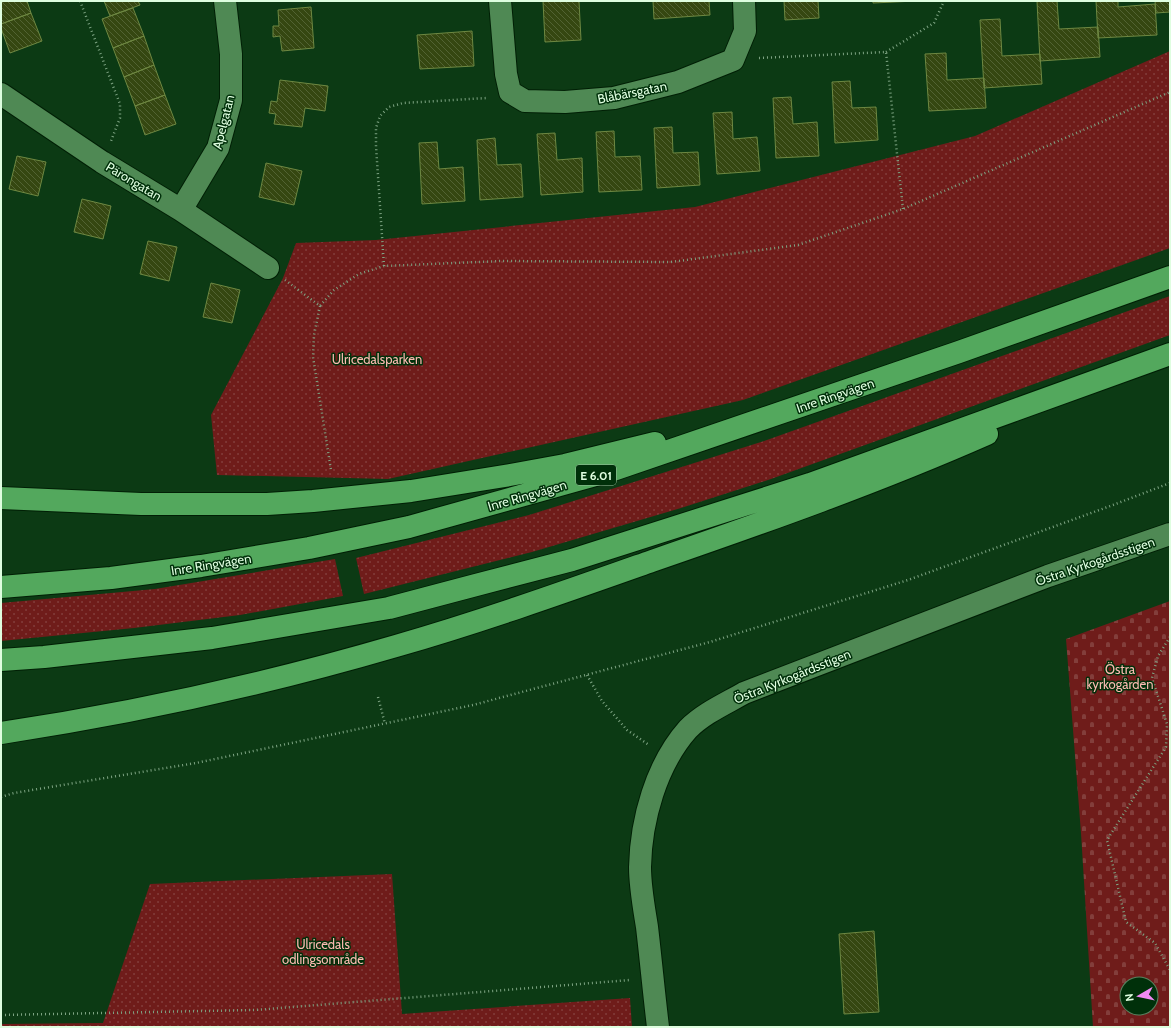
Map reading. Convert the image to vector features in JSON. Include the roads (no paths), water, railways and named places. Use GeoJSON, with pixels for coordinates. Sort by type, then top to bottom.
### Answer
{"type":"FeatureCollection","features":[{"type":"Feature","properties":{"kind":"highway","name":"Inre Ringvägen"},"geometry":{"type":"LineString","coordinates":[[1,587],[111,578],[201,566],[309,548],[408,527],[610,471],[959,352],[1170,277]]}},
{"type":"Feature","properties":{"kind":"highway"},"geometry":{"type":"LineString","coordinates":[[1,660],[44,657],[219,637],[389,608],[476,586],[572,560],[810,484],[1170,354]]}},
{"type":"Feature","properties":{"kind":"highway"},"geometry":{"type":"LineString","coordinates":[[1,733],[64,723],[158,705],[251,685],[396,646],[543,600],[818,502],[923,461],[996,430],[1103,378]]}},
{"type":"Feature","properties":{"kind":"highway"},"geometry":{"type":"LineString","coordinates":[[1,498],[141,504],[267,504],[411,492],[565,465],[782,413]]}},
{"type":"Feature","properties":{"kind":"street","name":"Apelgatan"},"geometry":{"type":"LineString","coordinates":[[181,210],[218,148],[231,100],[231,54],[225,1]]}},
{"type":"Feature","properties":{"kind":"street","name":"Blåbärsgatan"},"geometry":{"type":"LineString","coordinates":[[500,1],[506,74],[510,92],[525,101],[565,102],[614,98],[678,82],[733,60],[745,31],[744,1]]}},
{"type":"Feature","properties":{"kind":"street","name":"Pärongatan"},"geometry":{"type":"LineString","coordinates":[[1,94],[102,162],[181,210],[268,268]]}},
{"type":"Feature","properties":{"kind":"street","name":"Östra Kyrkogårdsstigen"},"geometry":{"type":"LineString","coordinates":[[658,1027],[640,868],[644,833],[650,803],[659,776],[672,751],[693,725],[708,713],[744,693],[1048,576],[1170,534]]}},
{"type":"Feature","properties":{"kind":"park label","name":"Ulricedalsparken"},"geometry":{"type":"Point","coordinates":[377,359]}},
{"type":"Feature","properties":{"kind":"park label","name":"Östra kyrkogården"},"geometry":{"type":"Point","coordinates":[1120,676]}},
{"type":"Feature","properties":{"kind":"park label","name":"Ulricedals odlingsområde"},"geometry":{"type":"Point","coordinates":[323,952]}}]}
